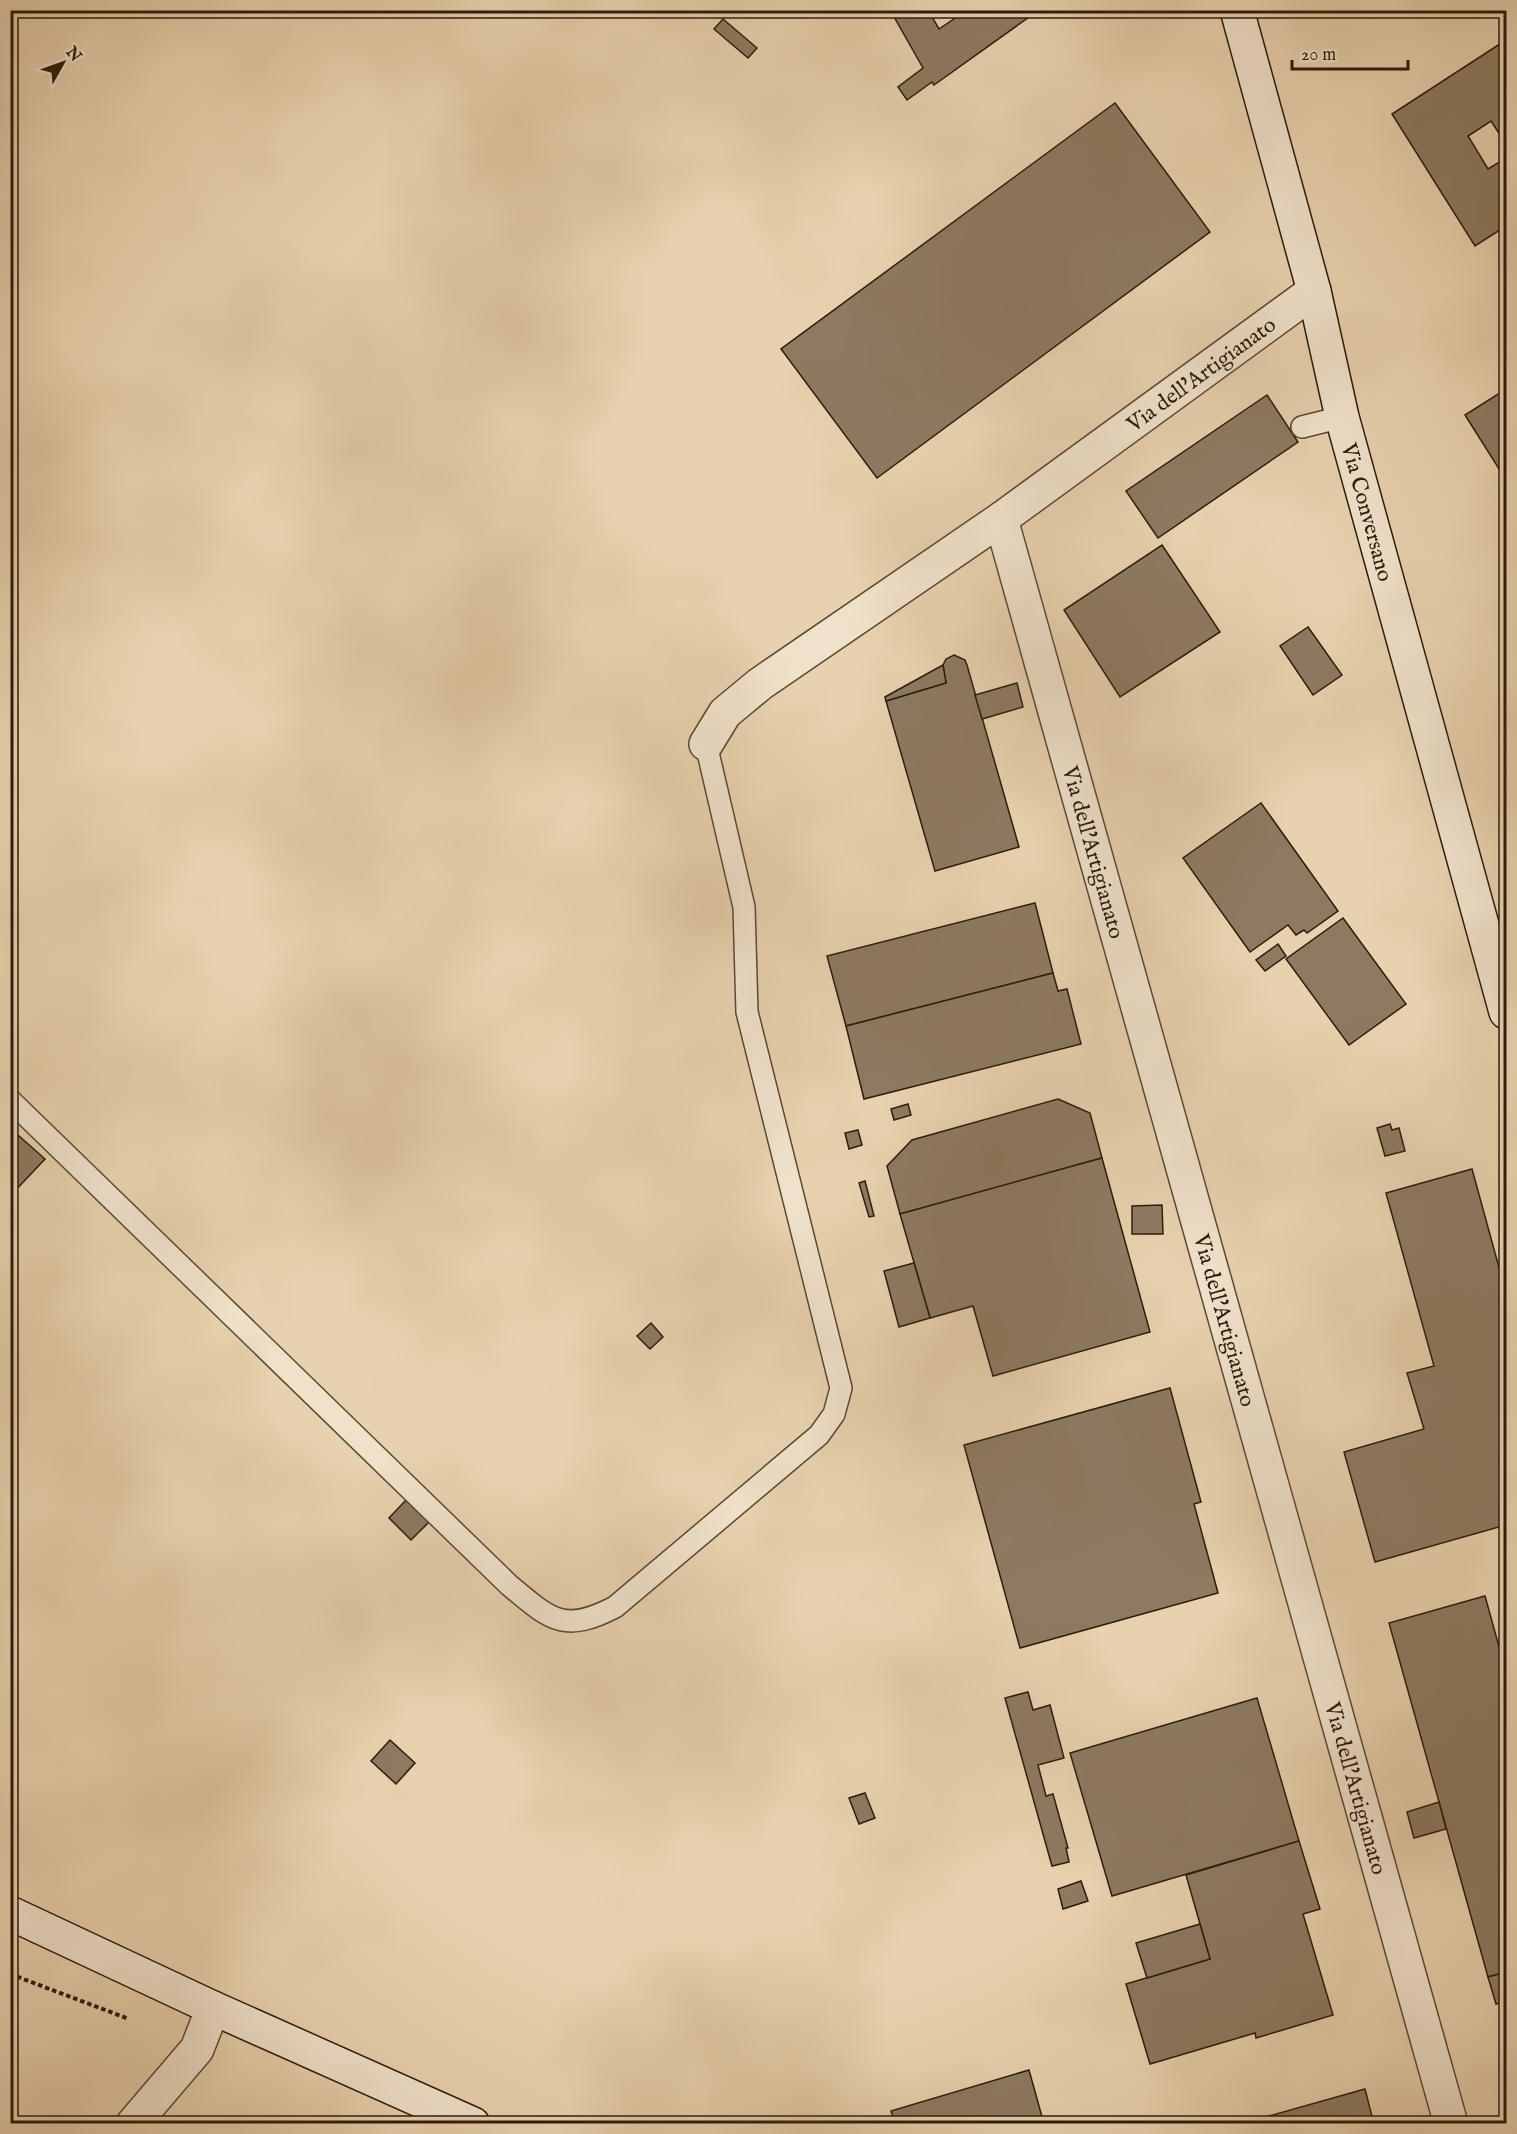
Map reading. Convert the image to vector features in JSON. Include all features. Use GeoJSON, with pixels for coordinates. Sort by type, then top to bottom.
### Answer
{"type":"FeatureCollection","features":[{"type":"Feature","properties":{"kind":"street","name":"Via Conversano"},"geometry":{"type":"LineString","coordinates":[[1237,10],[1314,291],[1342,417],[1506,1012]]}},
{"type":"Feature","properties":{"kind":"street","name":"Via dell'Artigianato"},"geometry":{"type":"LineString","coordinates":[[706,744],[725,713],[760,684],[1001,519],[1314,291]]}},
{"type":"Feature","properties":{"kind":"street","name":"Via dell'Artigianato"},"geometry":{"type":"LineString","coordinates":[[1001,519],[1451,2124]]}},
{"type":"Feature","properties":{"kind":"street"},"geometry":{"type":"LineString","coordinates":[[10,1913],[213,2008],[473,2124]]}},
{"type":"Feature","properties":{"kind":"street"},"geometry":{"type":"LineString","coordinates":[[133,2124],[197,2049],[213,2008]]}},
{"type":"Feature","properties":{"kind":"lane"},"geometry":{"type":"LineString","coordinates":[[1302,427],[1342,417]]}},
{"type":"Feature","properties":{"kind":"lane"},"geometry":{"type":"LineString","coordinates":[[10,1100],[509,1585],[547,1617],[568,1622],[593,1618],[615,1607],[819,1435],[834,1414],[842,1388],[747,1012],[744,907],[706,744]]}},
{"type":"Feature","properties":{"kind":"path"},"geometry":{"type":"LineString","coordinates":[[10,1974],[129,2019]]}},
{"type":"Feature","properties":{"kind":"building"},"geometry":{"type":"Polygon","coordinates":[[[901,10],[908,10],[911,14],[917,10],[928,10],[939,29],[967,10],[1039,10],[934,85],[932,82],[907,100],[898,87],[923,68],[893,15],[901,10]]]}},
{"type":"Feature","properties":{"kind":"building"},"geometry":{"type":"Polygon","coordinates":[[[723,19],[757,48],[748,58],[714,29],[723,19]]]}},
{"type":"Feature","properties":{"kind":"building"},"geometry":{"type":"Polygon","coordinates":[[[1506,40],[1506,144],[1491,121],[1468,136],[1488,169],[1506,158],[1506,226],[1475,246],[1392,114],[1506,40]]]}},
{"type":"Feature","properties":{"kind":"building"},"geometry":{"type":"Polygon","coordinates":[[[1115,103],[1210,232],[877,478],[781,349],[1115,103]]]}},
{"type":"Feature","properties":{"kind":"building"},"geometry":{"type":"Polygon","coordinates":[[[1506,389],[1506,480],[1465,415],[1506,389]]]}},
{"type":"Feature","properties":{"kind":"building"},"geometry":{"type":"Polygon","coordinates":[[[1267,395],[1298,442],[1158,538],[1126,491],[1267,395]]]}},
{"type":"Feature","properties":{"kind":"building"},"geometry":{"type":"Polygon","coordinates":[[[1162,545],[1220,632],[1120,697],[1064,610],[1162,545]]]}},
{"type":"Feature","properties":{"kind":"building"},"geometry":{"type":"Polygon","coordinates":[[[1308,627],[1342,675],[1313,695],[1280,646],[1308,627]]]}},
{"type":"Feature","properties":{"kind":"building"},"geometry":{"type":"Polygon","coordinates":[[[954,655],[965,660],[967,665],[1019,847],[935,871],[886,701],[946,683],[943,665],[946,659],[954,655]]]}},
{"type":"Feature","properties":{"kind":"building"},"geometry":{"type":"Polygon","coordinates":[[[943,665],[946,683],[886,701],[885,697],[943,665]]]}},
{"type":"Feature","properties":{"kind":"building"},"geometry":{"type":"Polygon","coordinates":[[[1017,683],[1023,707],[982,719],[975,695],[1017,683]]]}},
{"type":"Feature","properties":{"kind":"building"},"geometry":{"type":"Polygon","coordinates":[[[1261,803],[1338,911],[1307,933],[1304,930],[1296,935],[1288,925],[1250,952],[1183,858],[1261,803]]]}},
{"type":"Feature","properties":{"kind":"building"},"geometry":{"type":"Polygon","coordinates":[[[1035,903],[1053,973],[846,1026],[827,956],[1035,903]]]}},
{"type":"Feature","properties":{"kind":"building"},"geometry":{"type":"Polygon","coordinates":[[[1343,918],[1406,1004],[1349,1045],[1286,959],[1343,918]]]}},
{"type":"Feature","properties":{"kind":"building"},"geometry":{"type":"Polygon","coordinates":[[[1278,944],[1286,956],[1265,971],[1256,960],[1278,944]]]}},
{"type":"Feature","properties":{"kind":"building"},"geometry":{"type":"Polygon","coordinates":[[[1053,973],[1058,991],[1067,989],[1081,1044],[864,1099],[846,1026],[1053,973]]]}},
{"type":"Feature","properties":{"kind":"building"},"geometry":{"type":"Polygon","coordinates":[[[1058,1099],[1090,1113],[1102,1158],[900,1214],[887,1166],[912,1140],[1058,1099]]]}},
{"type":"Feature","properties":{"kind":"building"},"geometry":{"type":"Polygon","coordinates":[[[908,1104],[911,1115],[894,1120],[891,1109],[908,1104]]]}},
{"type":"Feature","properties":{"kind":"building"},"geometry":{"type":"Polygon","coordinates":[[[1390,1124],[1392,1130],[1399,1128],[1405,1151],[1385,1156],[1377,1128],[1390,1124]]]}},
{"type":"Feature","properties":{"kind":"building"},"geometry":{"type":"Polygon","coordinates":[[[10,1128],[45,1159],[10,1196],[10,1128]]]}},
{"type":"Feature","properties":{"kind":"building"},"geometry":{"type":"Polygon","coordinates":[[[858,1130],[862,1145],[849,1149],[845,1133],[858,1130]]]}},
{"type":"Feature","properties":{"kind":"building"},"geometry":{"type":"Polygon","coordinates":[[[1102,1158],[1150,1332],[993,1376],[973,1306],[930,1318],[900,1214],[1102,1158]]]}},
{"type":"Feature","properties":{"kind":"building"},"geometry":{"type":"Polygon","coordinates":[[[1472,1169],[1506,1293],[1506,1525],[1375,1562],[1344,1452],[1424,1429],[1407,1373],[1434,1366],[1386,1193],[1472,1169]]]}},
{"type":"Feature","properties":{"kind":"building"},"geometry":{"type":"Polygon","coordinates":[[[865,1181],[874,1216],[869,1217],[859,1183],[865,1181]]]}},
{"type":"Feature","properties":{"kind":"building"},"geometry":{"type":"Polygon","coordinates":[[[1162,1205],[1163,1234],[1132,1234],[1132,1206],[1162,1205]]]}},
{"type":"Feature","properties":{"kind":"building"},"geometry":{"type":"Polygon","coordinates":[[[914,1263],[930,1318],[899,1327],[884,1271],[914,1263]]]}},
{"type":"Feature","properties":{"kind":"building"},"geometry":{"type":"Polygon","coordinates":[[[651,1323],[663,1337],[650,1349],[637,1336],[651,1323]]]}},
{"type":"Feature","properties":{"kind":"building"},"geometry":{"type":"Polygon","coordinates":[[[1170,1388],[1201,1502],[1194,1504],[1218,1593],[1020,1648],[964,1445],[1170,1388]]]}},
{"type":"Feature","properties":{"kind":"building"},"geometry":{"type":"Polygon","coordinates":[[[406,1500],[429,1522],[411,1540],[389,1518],[406,1500]]]}},
{"type":"Feature","properties":{"kind":"building"},"geometry":{"type":"Polygon","coordinates":[[[1485,1596],[1506,1672],[1506,1972],[1488,1977],[1389,1623],[1485,1596]]]}},
{"type":"Feature","properties":{"kind":"building"},"geometry":{"type":"Polygon","coordinates":[[[1028,1692],[1033,1710],[1050,1705],[1064,1758],[1038,1765],[1046,1796],[1053,1794],[1068,1848],[1066,1848],[1069,1862],[1052,1866],[1005,1698],[1028,1692]]]}},
{"type":"Feature","properties":{"kind":"building"},"geometry":{"type":"Polygon","coordinates":[[[1257,1698],[1299,1841],[1112,1896],[1070,1753],[1257,1698]]]}},
{"type":"Feature","properties":{"kind":"building"},"geometry":{"type":"Polygon","coordinates":[[[390,1740],[415,1763],[396,1784],[371,1761],[390,1740]]]}},
{"type":"Feature","properties":{"kind":"building"},"geometry":{"type":"Polygon","coordinates":[[[865,1793],[875,1818],[859,1824],[849,1798],[865,1793]]]}},
{"type":"Feature","properties":{"kind":"building"},"geometry":{"type":"Polygon","coordinates":[[[1439,1802],[1446,1829],[1414,1838],[1407,1812],[1439,1802]]]}},
{"type":"Feature","properties":{"kind":"building"},"geometry":{"type":"Polygon","coordinates":[[[1299,1841],[1320,1909],[1303,1914],[1333,2015],[1256,2038],[1255,2033],[1150,2064],[1126,1984],[1210,1959],[1186,1875],[1299,1841]]]}},
{"type":"Feature","properties":{"kind":"building"},"geometry":{"type":"Polygon","coordinates":[[[1081,1881],[1088,1901],[1063,1909],[1058,1889],[1081,1881]]]}},
{"type":"Feature","properties":{"kind":"building"},"geometry":{"type":"Polygon","coordinates":[[[1200,1924],[1210,1959],[1147,1978],[1136,1943],[1200,1924]]]}},
{"type":"Feature","properties":{"kind":"building"},"geometry":{"type":"Polygon","coordinates":[[[1506,1972],[1506,2001],[1496,2004],[1488,1977],[1506,1972]]]}},
{"type":"Feature","properties":{"kind":"building"},"geometry":{"type":"Polygon","coordinates":[[[1029,2070],[1044,2124],[895,2124],[891,2111],[1029,2070]]]}},
{"type":"Feature","properties":{"kind":"building"},"geometry":{"type":"Polygon","coordinates":[[[1365,2089],[1374,2124],[1252,2124],[1251,2121],[1365,2089]]]}}]}
